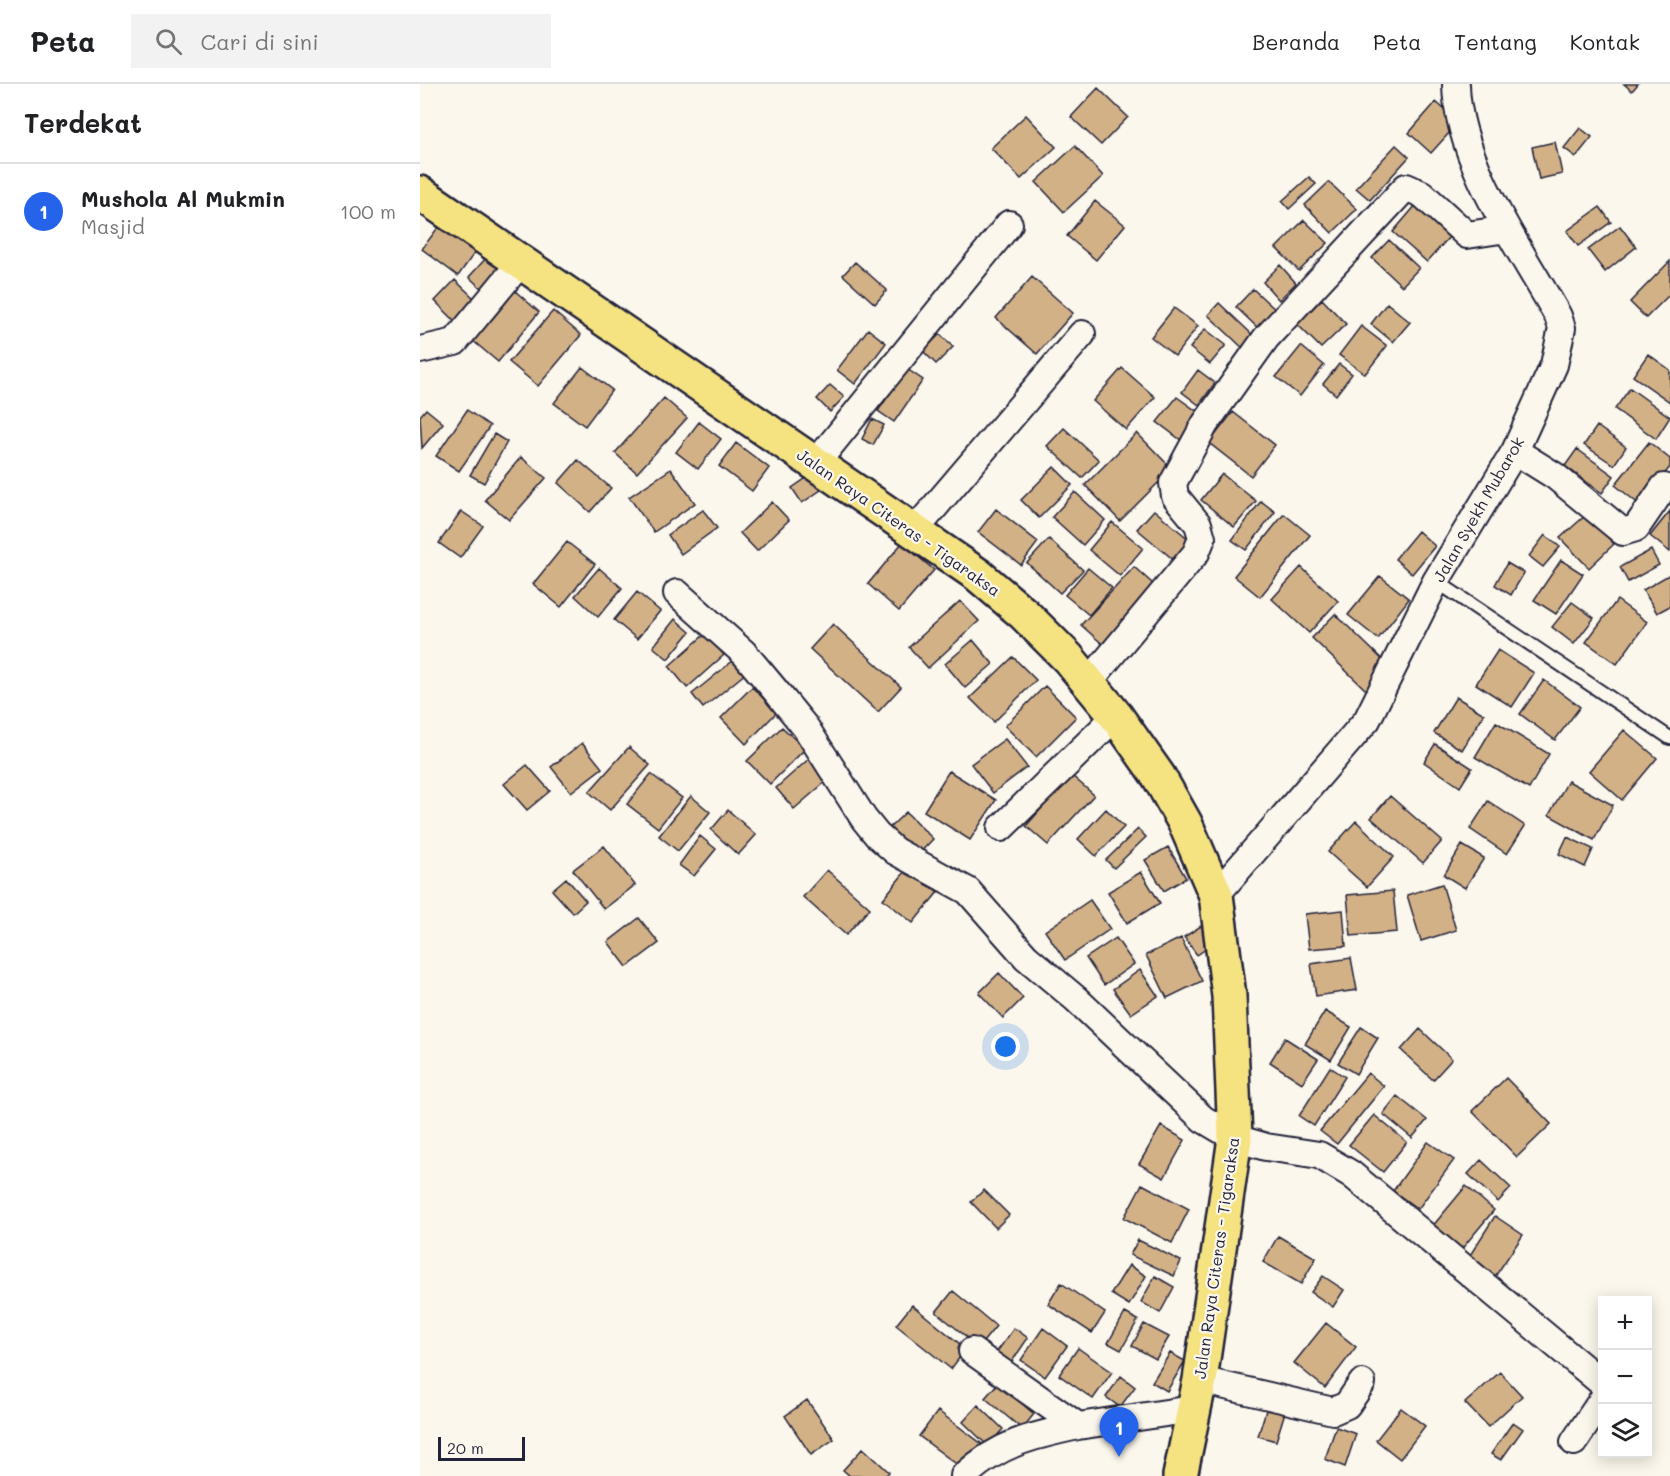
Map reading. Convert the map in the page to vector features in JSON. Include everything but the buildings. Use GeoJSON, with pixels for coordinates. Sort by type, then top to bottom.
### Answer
{"type":"FeatureCollection","features":[{"type":"Feature","properties":{"kind":"main road","name":"Jalan Raya Citeras - Tigaraksa"},"geometry":{"type":"LineString","coordinates":[[420,193],[978,575],[1024,614],[1088,682],[1116,716],[1159,777],[1185,823],[1216,895],[1229,996],[1235,1138],[1196,1394],[1180,1476]]}},
{"type":"Feature","properties":{"kind":"street","name":"Jalan Syekh Mubarok"},"geometry":{"type":"LineString","coordinates":[[1216,895],[1367,720],[1436,581],[1515,451],[1554,365],[1562,328],[1558,316],[1507,229],[1474,160],[1456,103],[1456,84]]}},
{"type":"Feature","properties":{"kind":"street"},"geometry":{"type":"LineString","coordinates":[[1088,682],[1196,553],[1202,538],[1198,524],[1175,496],[1173,483],[1204,424],[1266,338],[1406,187],[1422,194],[1467,235],[1507,229]]}},
{"type":"Feature","properties":{"kind":"street"},"geometry":{"type":"LineString","coordinates":[[816,463],[1009,225]]}},
{"type":"Feature","properties":{"kind":"street"},"geometry":{"type":"LineString","coordinates":[[420,350],[455,342],[521,262]]}},
{"type":"Feature","properties":{"kind":"street"},"geometry":{"type":"LineString","coordinates":[[915,530],[1082,334]]}},
{"type":"Feature","properties":{"kind":"street"},"geometry":{"type":"LineString","coordinates":[[1515,451],[1555,476],[1623,532],[1636,528],[1664,487]]}},
{"type":"Feature","properties":{"kind":"street"},"geometry":{"type":"LineString","coordinates":[[677,592],[744,653],[775,690],[806,728],[864,819],[877,835],[895,851],[968,891],[1026,957],[1076,999],[1203,1119],[1235,1138],[1266,1147],[1319,1155],[1351,1174],[1598,1380]]}},
{"type":"Feature","properties":{"kind":"street"},"geometry":{"type":"LineString","coordinates":[[1001,828],[1116,716]]}},
{"type":"Feature","properties":{"kind":"street"},"geometry":{"type":"LineString","coordinates":[[972,1351],[1078,1426]]}},
{"type":"Feature","properties":{"kind":"street"},"geometry":{"type":"LineString","coordinates":[[964,1476],[997,1449],[1029,1437],[1196,1394],[1333,1411],[1347,1405],[1362,1383]]}},
{"type":"Feature","properties":{"kind":"street"},"geometry":{"type":"LineString","coordinates":[[1574,1442],[1599,1404]]}},
{"type":"Feature","properties":{"kind":"lane"},"geometry":{"type":"LineString","coordinates":[[1436,581],[1670,738]]}},
{"type":"Feature","properties":{"kind":"place","name":"Mushola Al Mukmin"},"geometry":{"type":"Point","coordinates":[1119,1457]}}]}
